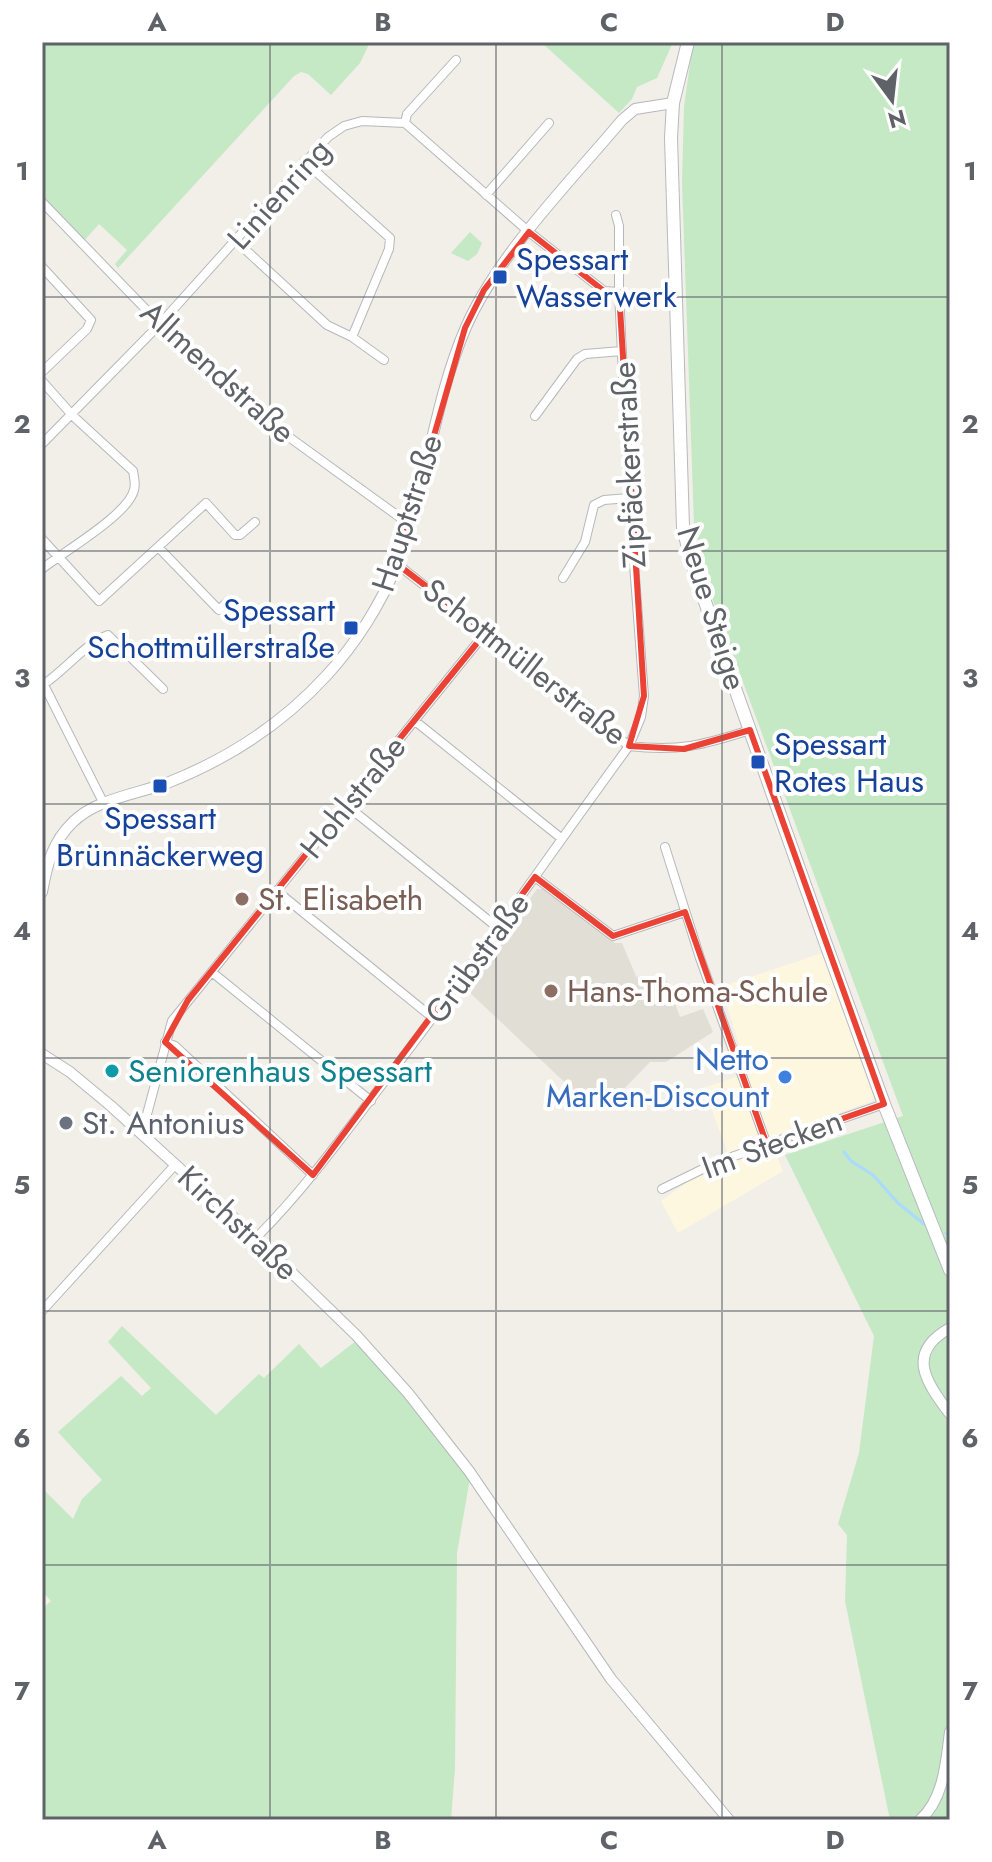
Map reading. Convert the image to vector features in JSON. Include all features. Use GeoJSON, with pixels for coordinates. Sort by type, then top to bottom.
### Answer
{"type":"FeatureCollection","features":[{"type":"Feature","properties":{"kind":"main road","name":"Neue Steige"},"geometry":{"type":"LineString","coordinates":[[688,42],[673,103],[672,181],[683,527],[690,556],[750,730],[884,1104],[950,1270]]}},
{"type":"Feature","properties":{"kind":"street"},"geometry":{"type":"LineString","coordinates":[[456,60],[407,114],[405,123],[529,232],[604,291],[619,292]]}},
{"type":"Feature","properties":{"kind":"street","name":"Hauptstraße"},"geometry":{"type":"LineString","coordinates":[[42,892],[47,864],[57,840],[75,820],[104,804],[185,776],[246,744],[299,704],[329,673],[379,603],[397,564],[447,384],[465,328],[484,290],[622,120],[635,109],[673,103]]}},
{"type":"Feature","properties":{"kind":"street","name":"Linienring"},"geometry":{"type":"LineString","coordinates":[[42,444],[73,416],[160,324],[328,137],[344,126],[362,121],[405,123]]}},
{"type":"Feature","properties":{"kind":"street"},"geometry":{"type":"LineString","coordinates":[[486,195],[549,123]]}},
{"type":"Feature","properties":{"kind":"street"},"geometry":{"type":"LineString","coordinates":[[304,161],[390,238],[389,249],[352,337]]}},
{"type":"Feature","properties":{"kind":"street","name":"Allmendstraße"},"geometry":{"type":"LineString","coordinates":[[42,202],[160,324],[282,432],[409,524]]}},
{"type":"Feature","properties":{"kind":"street","name":"Zipfäckerstraße"},"geometry":{"type":"LineString","coordinates":[[616,215],[619,226],[619,292],[629,498],[644,696],[641,717],[629,746]]}},
{"type":"Feature","properties":{"kind":"street"},"geometry":{"type":"LineString","coordinates":[[236,241],[327,325],[352,337],[384,360]]}},
{"type":"Feature","properties":{"kind":"street"},"geometry":{"type":"LineString","coordinates":[[42,267],[91,320],[87,329],[42,372]]}},
{"type":"Feature","properties":{"kind":"street"},"geometry":{"type":"LineString","coordinates":[[535,416],[577,359],[585,354],[622,351]]}},
{"type":"Feature","properties":{"kind":"street"},"geometry":{"type":"LineString","coordinates":[[42,381],[73,416],[133,471],[135,488],[130,500],[99,530],[42,569]]}},
{"type":"Feature","properties":{"kind":"street"},"geometry":{"type":"LineString","coordinates":[[563,578],[585,542],[594,505],[604,500],[629,498]]}},
{"type":"Feature","properties":{"kind":"street"},"geometry":{"type":"LineString","coordinates":[[42,539],[99,601],[206,503],[235,535],[240,535],[255,522]]}},
{"type":"Feature","properties":{"kind":"street"},"geometry":{"type":"LineString","coordinates":[[159,548],[219,610],[228,601]]}},
{"type":"Feature","properties":{"kind":"street","name":"Schottmüllerstraße"},"geometry":{"type":"LineString","coordinates":[[397,564],[629,746],[684,749],[750,730]]}},
{"type":"Feature","properties":{"kind":"street","name":"Hohlstraße"},"geometry":{"type":"LineString","coordinates":[[136,1128],[146,1118],[172,1021],[486,632]]}},
{"type":"Feature","properties":{"kind":"street"},"geometry":{"type":"LineString","coordinates":[[104,804],[43,682],[62,672],[99,638],[108,635],[163,689]]}},
{"type":"Feature","properties":{"kind":"street"},"geometry":{"type":"LineString","coordinates":[[415,721],[561,838]]}},
{"type":"Feature","properties":{"kind":"street","name":"Grübstraße"},"geometry":{"type":"LineString","coordinates":[[256,1238],[286,1208],[371,1101],[629,746]]}},
{"type":"Feature","properties":{"kind":"street"},"geometry":{"type":"LineString","coordinates":[[345,804],[498,928]]}},
{"type":"Feature","properties":{"kind":"street"},"geometry":{"type":"LineString","coordinates":[[665,847],[767,1145]]}},
{"type":"Feature","properties":{"kind":"street"},"geometry":{"type":"LineString","coordinates":[[535,877],[613,936],[685,912]]}},
{"type":"Feature","properties":{"kind":"street"},"geometry":{"type":"LineString","coordinates":[[278,892],[433,1018]]}},
{"type":"Feature","properties":{"kind":"street"},"geometry":{"type":"LineString","coordinates":[[213,973],[371,1101]]}},
{"type":"Feature","properties":{"kind":"street"},"geometry":{"type":"LineString","coordinates":[[165,1042],[175,1046],[313,1175]]}},
{"type":"Feature","properties":{"kind":"street","name":"Kirchstraße"},"geometry":{"type":"LineString","coordinates":[[42,1054],[70,1072],[136,1128],[356,1335],[408,1393],[459,1459],[611,1679],[729,1820]]}},
{"type":"Feature","properties":{"kind":"street","name":"Im Stecken"},"geometry":{"type":"LineString","coordinates":[[662,1189],[717,1162],[884,1104]]}},
{"type":"Feature","properties":{"kind":"street"},"geometry":{"type":"LineString","coordinates":[[42,1311],[175,1165]]}},
{"type":"Feature","properties":{"kind":"street"},"geometry":{"type":"LineString","coordinates":[[950,1328],[934,1337],[924,1351],[923,1362],[925,1376],[950,1414]]}},
{"type":"Feature","properties":{"kind":"street"},"geometry":{"type":"LineString","coordinates":[[920,1820],[938,1793],[945,1770],[950,1732]]}},
{"type":"Feature","properties":{"kind":"highlighted area"},"geometry":{"type":"Polygon","coordinates":[[[529,232],[604,291],[619,292],[644,696],[629,746],[684,749],[750,730],[884,1104],[767,1145],[685,912],[613,936],[535,877],[313,1175],[165,1042],[188,1000],[486,632],[397,564],[465,328],[484,290],[529,232]]]}},
{"type":"Feature","properties":{"kind":"shaded area"},"geometry":{"type":"Polygon","coordinates":[[[537,889],[543,889],[615,943],[622,943],[636,976],[642,982],[664,974],[680,1017],[703,1009],[713,1032],[666,1062],[650,1062],[619,1094],[614,1090],[594,1110],[466,989],[537,889]]]}},
{"type":"Feature","properties":{"kind":"shaded area"},"geometry":{"type":"Polygon","coordinates":[[[822,953],[874,1096],[872,1101],[769,1138],[783,1171],[678,1233],[661,1201],[689,1181],[732,1164],[711,1108],[697,1090],[748,1073],[721,987],[822,953]]]}},
{"type":"Feature","properties":{"kind":"green space"},"geometry":{"type":"Polygon","coordinates":[[[42,42],[370,42],[360,63],[331,95],[308,74],[301,72],[294,76],[118,268],[115,264],[127,250],[99,224],[83,242],[42,199],[42,42]]]}},
{"type":"Feature","properties":{"kind":"green space"},"geometry":{"type":"Polygon","coordinates":[[[541,42],[673,42],[657,78],[637,87],[632,99],[619,113],[541,42]]]}},
{"type":"Feature","properties":{"kind":"green space"},"geometry":{"type":"Polygon","coordinates":[[[693,42],[950,42],[950,1820],[890,1820],[845,1601],[847,1535],[838,1524],[859,1453],[874,1336],[785,1155],[903,1116],[695,552],[682,182],[684,107],[693,42]]]}},
{"type":"Feature","properties":{"kind":"green space"},"geometry":{"type":"Polygon","coordinates":[[[470,232],[482,243],[477,254],[468,261],[451,253],[470,232]]]}},
{"type":"Feature","properties":{"kind":"green space"},"geometry":{"type":"Polygon","coordinates":[[[122,1326],[216,1415],[259,1374],[264,1378],[299,1344],[321,1368],[356,1341],[396,1384],[470,1478],[457,1553],[455,1768],[451,1820],[42,1820],[42,1609],[51,1601],[42,1591],[42,1531],[46,1527],[42,1523],[42,1488],[73,1519],[82,1499],[102,1480],[58,1432],[121,1376],[142,1396],[151,1388],[108,1342],[122,1326]]]}},
{"type":"Feature","properties":{"kind":"waterway"},"geometry":{"type":"LineString","coordinates":[[844,1152],[924,1224]]}},
{"type":"Feature","properties":{"kind":"waterway"},"geometry":{"type":"LineString","coordinates":[[946,1233],[950,1235]]}},
{"type":"Feature","properties":{"kind":"place","name":"Spessart Wasserwerk"},"geometry":{"type":"Point","coordinates":[500,277]}},
{"type":"Feature","properties":{"kind":"place","name":"Spessart Schottmüllerstraße"},"geometry":{"type":"Point","coordinates":[351,628]}},
{"type":"Feature","properties":{"kind":"place","name":"Spessart Rotes Haus"},"geometry":{"type":"Point","coordinates":[758,762]}},
{"type":"Feature","properties":{"kind":"place","name":"Spessart Brünnäckerweg"},"geometry":{"type":"Point","coordinates":[160,786]}},
{"type":"Feature","properties":{"kind":"place","name":"St. Elisabeth"},"geometry":{"type":"Point","coordinates":[242,899]}},
{"type":"Feature","properties":{"kind":"place","name":"Hans-Thoma-Schule"},"geometry":{"type":"Point","coordinates":[551,991]}},
{"type":"Feature","properties":{"kind":"place","name":"Seniorenhaus Spessart"},"geometry":{"type":"Point","coordinates":[112,1071]}},
{"type":"Feature","properties":{"kind":"place","name":"Netto Marken-Discount"},"geometry":{"type":"Point","coordinates":[785,1077]}},
{"type":"Feature","properties":{"kind":"place","name":"St. Antonius"},"geometry":{"type":"Point","coordinates":[66,1123]}}]}
